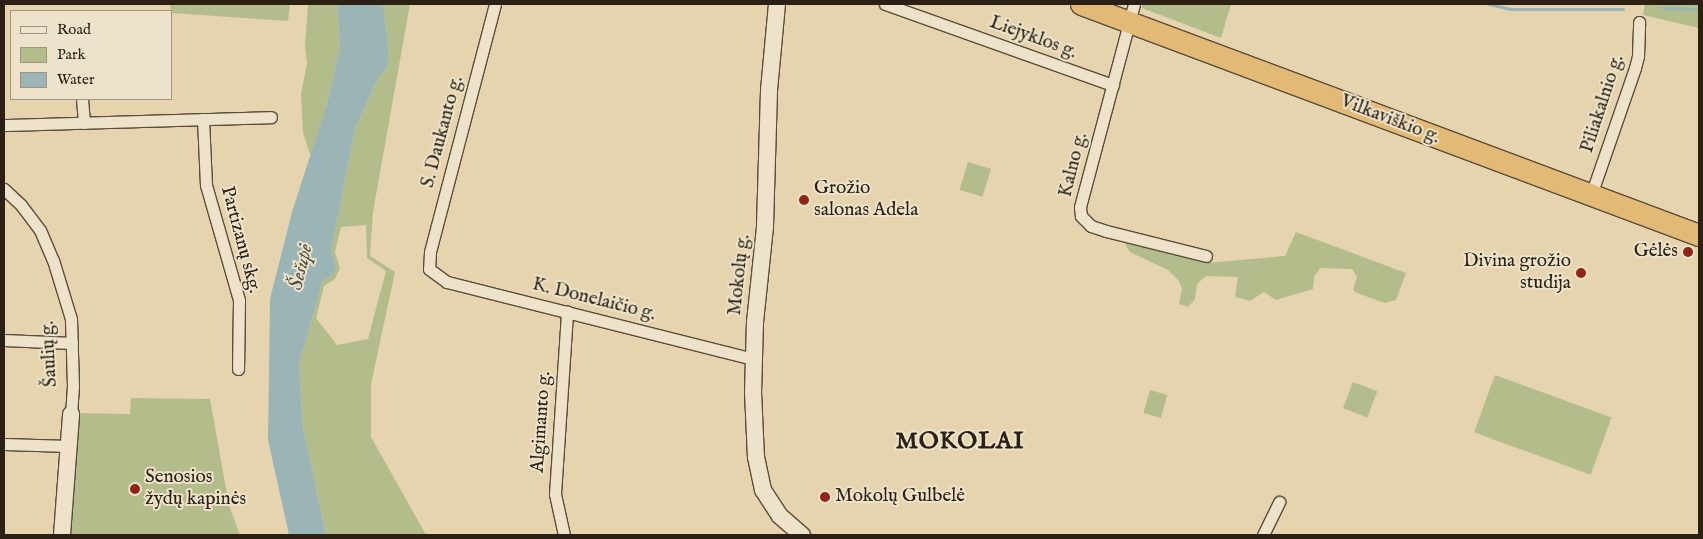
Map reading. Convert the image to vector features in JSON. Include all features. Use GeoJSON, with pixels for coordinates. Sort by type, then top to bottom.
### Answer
{"type":"FeatureCollection","features":[{"type":"Feature","properties":{"kind":"highway","name":"Vilkaviškio g."},"geometry":{"type":"LineString","coordinates":[[1081,4],[1132,13],[1591,195],[1699,235]]}},
{"type":"Feature","properties":{"kind":"main road","name":"Mokolų g."},"geometry":{"type":"LineString","coordinates":[[777,4],[769,91],[765,227],[754,358],[758,475],[770,505],[802,535]]}},
{"type":"Feature","properties":{"kind":"main road","name":"Šaulių g."},"geometry":{"type":"LineString","coordinates":[[62,535],[71,414]]}},
{"type":"Feature","properties":{"kind":"street","name":"S. Daukanto g."},"geometry":{"type":"LineString","coordinates":[[429,269],[430,252],[495,4]]}},
{"type":"Feature","properties":{"kind":"street","name":"Liejyklos g."},"geometry":{"type":"LineString","coordinates":[[885,4],[1113,84]]}},
{"type":"Feature","properties":{"kind":"street","name":"Kalno g."},"geometry":{"type":"LineString","coordinates":[[1132,13],[1080,207],[1081,216],[1091,226],[1106,231],[1206,256]]}},
{"type":"Feature","properties":{"kind":"street","name":"Piliakalnio g."},"geometry":{"type":"LineString","coordinates":[[1591,195],[1635,68],[1639,43],[1639,22]]}},
{"type":"Feature","properties":{"kind":"street"},"geometry":{"type":"LineString","coordinates":[[82,100],[84,123]]}},
{"type":"Feature","properties":{"kind":"street"},"geometry":{"type":"LineString","coordinates":[[4,125],[271,117]]}},
{"type":"Feature","properties":{"kind":"street","name":"Partizanų skg."},"geometry":{"type":"LineString","coordinates":[[203,119],[206,185],[240,300],[238,369]]}},
{"type":"Feature","properties":{"kind":"street","name":"Šaulių g."},"geometry":{"type":"LineString","coordinates":[[4,189],[21,205],[40,230],[53,260],[71,319],[71,414]]}},
{"type":"Feature","properties":{"kind":"street","name":"K. Donelaičio g."},"geometry":{"type":"LineString","coordinates":[[429,269],[447,282],[754,358]]}},
{"type":"Feature","properties":{"kind":"street","name":"Algimanto g."},"geometry":{"type":"LineString","coordinates":[[564,535],[555,494],[567,311]]}},
{"type":"Feature","properties":{"kind":"street"},"geometry":{"type":"LineString","coordinates":[[4,340],[72,343]]}},
{"type":"Feature","properties":{"kind":"street"},"geometry":{"type":"LineString","coordinates":[[4,444],[69,446]]}},
{"type":"Feature","properties":{"kind":"street"},"geometry":{"type":"LineString","coordinates":[[1263,535],[1279,502]]}},
{"type":"Feature","properties":{"kind":"green space"},"geometry":{"type":"Polygon","coordinates":[[[170,4],[290,4],[288,21],[172,13],[170,4]]]}},
{"type":"Feature","properties":{"kind":"green space"},"geometry":{"type":"Polygon","coordinates":[[[308,4],[337,4],[340,47],[327,104],[311,157],[303,133],[301,94],[307,63],[305,46],[308,4]]]}},
{"type":"Feature","properties":{"kind":"green space"},"geometry":{"type":"Polygon","coordinates":[[[383,4],[410,4],[373,212],[370,256],[395,272],[371,384],[371,437],[426,535],[326,535],[303,428],[299,364],[323,280],[336,265],[331,251],[355,129],[377,80],[386,69],[388,46],[383,4]],[[366,225],[341,227],[335,252],[340,268],[335,279],[324,286],[316,318],[337,345],[368,339],[386,271],[367,258],[366,225]]]}},
{"type":"Feature","properties":{"kind":"green space"},"geometry":{"type":"Polygon","coordinates":[[[1143,4],[1231,4],[1221,38],[1142,8],[1143,4]]]}},
{"type":"Feature","properties":{"kind":"green space"},"geometry":{"type":"Polygon","coordinates":[[[1645,4],[1699,4],[1699,28],[1643,15],[1645,4]]]}},
{"type":"Feature","properties":{"kind":"green space"},"geometry":{"type":"Polygon","coordinates":[[[968,162],[991,169],[982,197],[960,190],[968,162]]]}},
{"type":"Feature","properties":{"kind":"green space"},"geometry":{"type":"Polygon","coordinates":[[[1296,232],[1406,273],[1396,300],[1385,303],[1357,293],[1353,290],[1357,277],[1352,269],[1320,268],[1314,277],[1313,289],[1276,300],[1264,292],[1250,301],[1235,297],[1238,277],[1206,276],[1197,284],[1195,299],[1188,307],[1179,304],[1182,289],[1179,281],[1168,270],[1130,252],[1125,244],[1133,242],[1207,263],[1285,256],[1296,232]]]}},
{"type":"Feature","properties":{"kind":"green space"},"geometry":{"type":"Polygon","coordinates":[[[1495,375],[1612,417],[1591,475],[1474,432],[1495,375]]]}},
{"type":"Feature","properties":{"kind":"green space"},"geometry":{"type":"Polygon","coordinates":[[[1353,382],[1377,391],[1367,417],[1343,408],[1353,382]]]}},
{"type":"Feature","properties":{"kind":"green space"},"geometry":{"type":"Polygon","coordinates":[[[1150,390],[1167,395],[1161,418],[1143,413],[1150,390]]]}},
{"type":"Feature","properties":{"kind":"green space"},"geometry":{"type":"Polygon","coordinates":[[[131,398],[210,399],[229,505],[240,535],[68,535],[74,413],[130,414],[131,398]]]}},
{"type":"Feature","properties":{"kind":"water","name":"Šešupė"},"geometry":{"type":"Polygon","coordinates":[[[337,4],[383,4],[388,61],[386,69],[377,80],[355,129],[331,251],[336,265],[334,274],[323,280],[299,364],[303,428],[326,535],[289,535],[268,440],[270,299],[292,212],[327,104],[340,47],[337,4]]]}},
{"type":"Feature","properties":{"kind":"waterway"},"geometry":{"type":"LineString","coordinates":[[1489,4],[1510,9],[1623,9]]}},
{"type":"Feature","properties":{"kind":"waterway"},"geometry":{"type":"LineString","coordinates":[[1663,8],[1699,9]]}},
{"type":"Feature","properties":{"kind":"place","name":"Grožio salonas Adela"},"geometry":{"type":"Point","coordinates":[804,200]}},
{"type":"Feature","properties":{"kind":"place","name":"Gėlės"},"geometry":{"type":"Point","coordinates":[1688,252]}},
{"type":"Feature","properties":{"kind":"place","name":"Divina grožio studija"},"geometry":{"type":"Point","coordinates":[1581,273]}},
{"type":"Feature","properties":{"kind":"place","name":"Senosios žydų kapinės"},"geometry":{"type":"Point","coordinates":[135,489]}},
{"type":"Feature","properties":{"kind":"place","name":"Mokolų Gulbelė"},"geometry":{"type":"Point","coordinates":[825,497]}},
{"type":"Feature","properties":{"kind":"district","name":"MOKOLAI"},"geometry":{"type":"Point","coordinates":[960,442]}}]}
